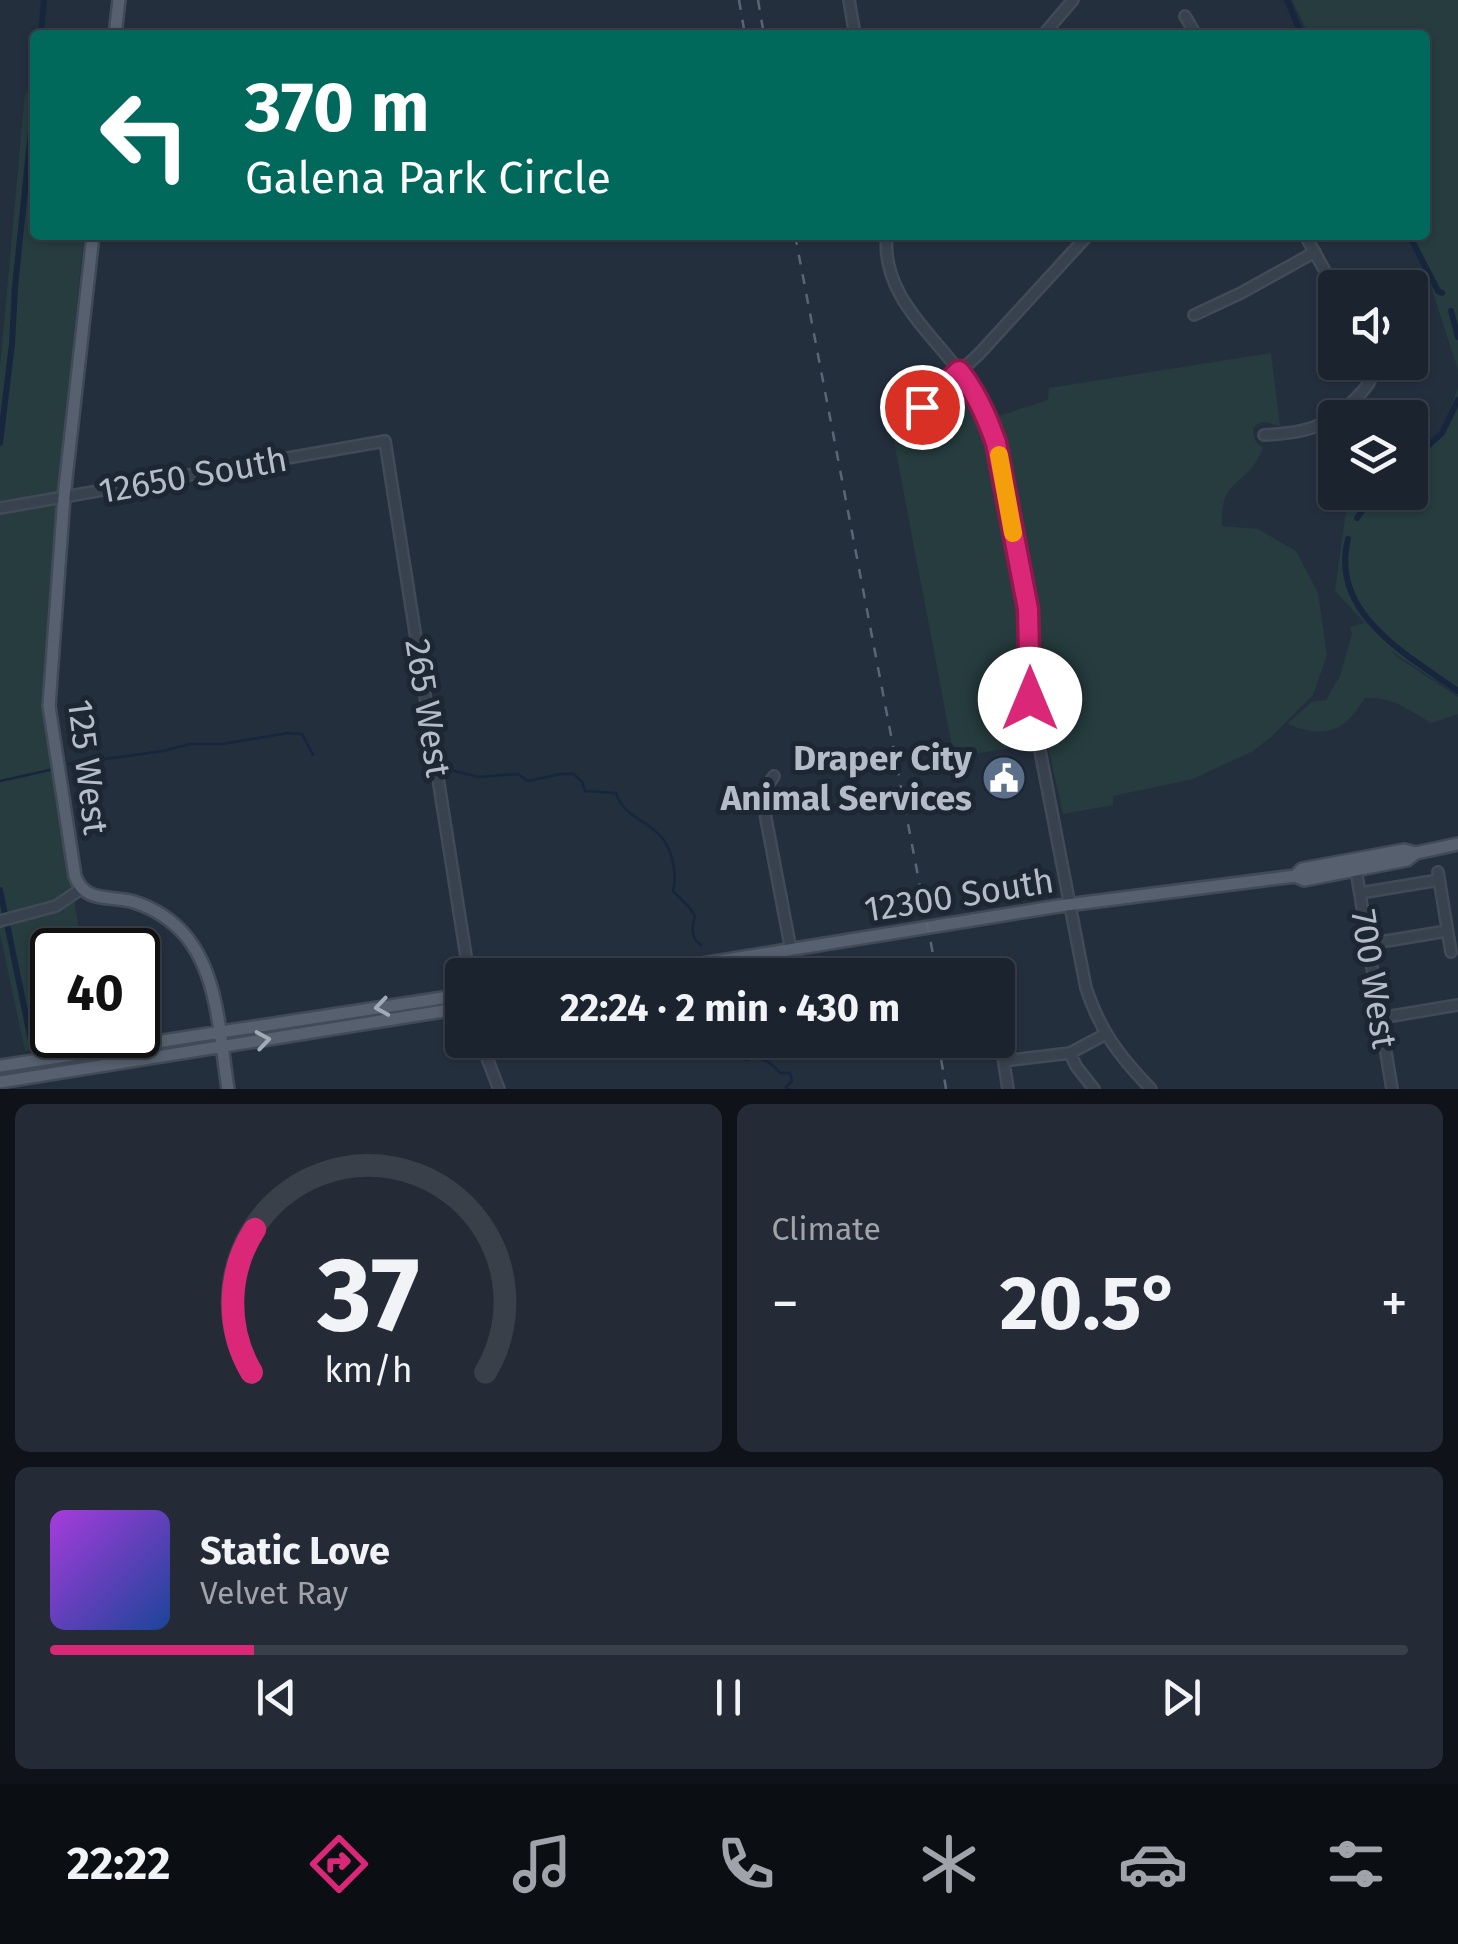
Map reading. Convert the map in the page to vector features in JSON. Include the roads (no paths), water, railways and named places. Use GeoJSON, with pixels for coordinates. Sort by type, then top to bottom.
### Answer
{"type":"FeatureCollection","features":[{"type":"Feature","properties":{"kind":"main road"},"geometry":{"type":"LineString","coordinates":[[115,30],[118,0]]}},
{"type":"Feature","properties":{"kind":"main road","name":"125 West"},"geometry":{"type":"LineString","coordinates":[[92,240],[64,497],[49,706],[75,876],[82,889],[96,897],[143,905],[165,917],[195,949],[208,974],[228,1089]]}},
{"type":"Feature","properties":{"kind":"main road","name":"12300 South"},"geometry":{"type":"LineString","coordinates":[[741,958],[1071,904],[1295,876],[1304,880],[1407,860],[1416,853],[1458,844]]}},
{"type":"Feature","properties":{"kind":"main road","name":"12300 South"},"geometry":{"type":"LineString","coordinates":[[1295,876],[1302,869],[1404,850],[1416,853]]}},
{"type":"Feature","properties":{"kind":"main road"},"geometry":{"type":"LineString","coordinates":[[0,1066],[445,998]]}},
{"type":"Feature","properties":{"kind":"main road"},"geometry":{"type":"LineString","coordinates":[[0,1082],[445,1011]]}},
{"type":"Feature","properties":{"kind":"street"},"geometry":{"type":"LineString","coordinates":[[849,0],[854,30]]}},
{"type":"Feature","properties":{"kind":"street"},"geometry":{"type":"LineString","coordinates":[[1047,30],[1072,0]]}},
{"type":"Feature","properties":{"kind":"street"},"geometry":{"type":"LineString","coordinates":[[1185,16],[1193,30]]}},
{"type":"Feature","properties":{"kind":"street"},"geometry":{"type":"LineString","coordinates":[[886,240],[896,286],[917,320],[968,382],[996,443],[1028,609],[1030,698],[1086,988],[1106,1034],[1124,1061],[1151,1089]]}},
{"type":"Feature","properties":{"kind":"street"},"geometry":{"type":"LineString","coordinates":[[922,407],[1016,315],[1084,240]]}},
{"type":"Feature","properties":{"kind":"street"},"geometry":{"type":"LineString","coordinates":[[1309,240],[1325,270]]}},
{"type":"Feature","properties":{"kind":"street"},"geometry":{"type":"LineString","coordinates":[[1194,315],[1315,252]]}},
{"type":"Feature","properties":{"kind":"street"},"geometry":{"type":"LineString","coordinates":[[1264,435],[1304,431],[1331,420],[1372,380]]}},
{"type":"Feature","properties":{"kind":"street","name":"12650 South"},"geometry":{"type":"LineString","coordinates":[[0,508],[385,441]]}},
{"type":"Feature","properties":{"kind":"street","name":"265 West"},"geometry":{"type":"LineString","coordinates":[[385,441],[467,958]]}},
{"type":"Feature","properties":{"kind":"street"},"geometry":{"type":"LineString","coordinates":[[774,776],[765,789],[763,803],[792,950]]}},
{"type":"Feature","properties":{"kind":"street","name":"700 West"},"geometry":{"type":"LineString","coordinates":[[1356,870],[1392,1089]]}},
{"type":"Feature","properties":{"kind":"street"},"geometry":{"type":"LineString","coordinates":[[1360,893],[1439,876],[1451,952]]}},
{"type":"Feature","properties":{"kind":"street"},"geometry":{"type":"LineString","coordinates":[[0,921],[56,906],[82,889]]}},
{"type":"Feature","properties":{"kind":"street"},"geometry":{"type":"LineString","coordinates":[[1368,944],[1447,931]]}},
{"type":"Feature","properties":{"kind":"street"},"geometry":{"type":"LineString","coordinates":[[1380,1018],[1458,1005]]}},
{"type":"Feature","properties":{"kind":"street"},"geometry":{"type":"LineString","coordinates":[[1004,1061],[1070,1053],[1106,1034]]}},
{"type":"Feature","properties":{"kind":"street"},"geometry":{"type":"LineString","coordinates":[[1070,1053],[1094,1089]]}},
{"type":"Feature","properties":{"kind":"street"},"geometry":{"type":"LineString","coordinates":[[487,1058],[500,1089]]}},
{"type":"Feature","properties":{"kind":"street"},"geometry":{"type":"LineString","coordinates":[[1004,1058],[1008,1089]]}},
{"type":"Feature","properties":{"kind":"waterway"},"geometry":{"type":"LineString","coordinates":[[41,30],[44,0]]}},
{"type":"Feature","properties":{"kind":"waterway"},"geometry":{"type":"LineString","coordinates":[[1287,0],[1300,30]]}},
{"type":"Feature","properties":{"kind":"waterway"},"geometry":{"type":"LineString","coordinates":[[0,443],[30,141]]}},
{"type":"Feature","properties":{"kind":"waterway"},"geometry":{"type":"LineString","coordinates":[[1412,240],[1442,293]]}},
{"type":"Feature","properties":{"kind":"waterway"},"geometry":{"type":"LineString","coordinates":[[1451,311],[1458,337]]}},
{"type":"Feature","properties":{"kind":"waterway"},"geometry":{"type":"LineString","coordinates":[[1428,446],[1442,433],[1458,400]]}},
{"type":"Feature","properties":{"kind":"waterway"},"geometry":{"type":"LineString","coordinates":[[1357,518],[1363,510]]}},
{"type":"Feature","properties":{"kind":"waterway"},"geometry":{"type":"LineString","coordinates":[[1348,539],[1345,565],[1350,589],[1361,610],[1396,647],[1458,691]]}},
{"type":"Feature","properties":{"kind":"waterway"},"geometry":{"type":"LineString","coordinates":[[69,764],[288,733],[302,734],[313,755]]}},
{"type":"Feature","properties":{"kind":"waterway"},"geometry":{"type":"LineString","coordinates":[[446,769],[479,777],[518,774],[528,781],[574,774],[585,791],[616,793],[628,811],[661,836],[667,846],[674,871],[673,891],[695,916],[693,936],[701,945]]}},
{"type":"Feature","properties":{"kind":"waterway"},"geometry":{"type":"LineString","coordinates":[[0,781],[50,770]]}},
{"type":"Feature","properties":{"kind":"waterway"},"geometry":{"type":"LineString","coordinates":[[0,890],[30,1035]]}},
{"type":"Feature","properties":{"kind":"waterway"},"geometry":{"type":"LineString","coordinates":[[744,1058],[761,1059],[780,1073],[790,1073],[788,1089]]}},
{"type":"Feature","properties":{"kind":"railway"},"geometry":{"type":"LineString","coordinates":[[739,0],[744,30]]}},
{"type":"Feature","properties":{"kind":"railway"},"geometry":{"type":"LineString","coordinates":[[758,0],[763,30]]}},
{"type":"Feature","properties":{"kind":"railway"},"geometry":{"type":"LineString","coordinates":[[796,240],[934,958]]}},
{"type":"Feature","properties":{"kind":"railway"},"geometry":{"type":"LineString","coordinates":[[941,1058],[946,1089]]}},
{"type":"Feature","properties":{"kind":"place","name":"Draper City Animal Services"},"geometry":{"type":"Point","coordinates":[1004,778]}}]}
